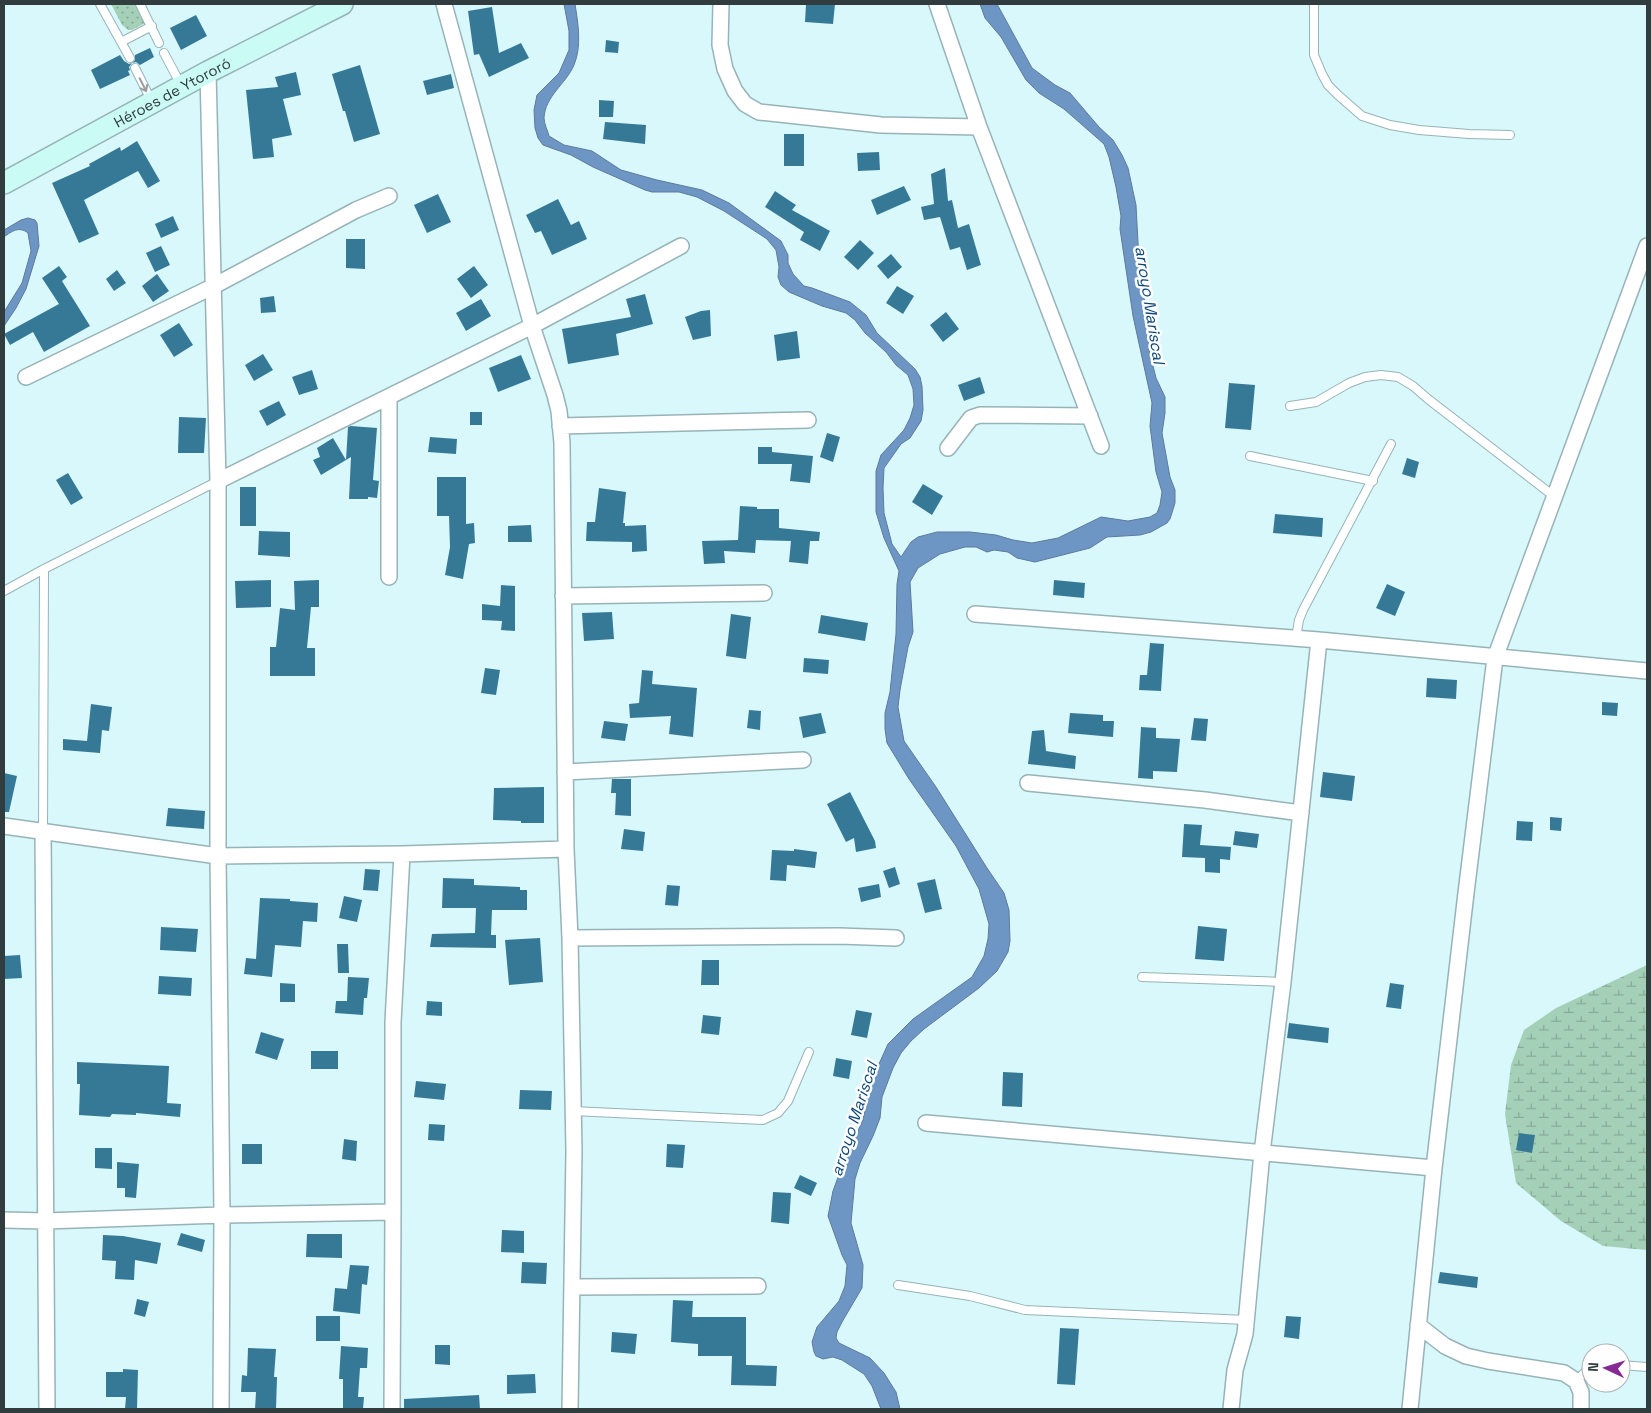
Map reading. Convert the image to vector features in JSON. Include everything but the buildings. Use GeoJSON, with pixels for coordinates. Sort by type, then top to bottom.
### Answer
{"type":"FeatureCollection","features":[{"type":"Feature","properties":{"kind":"main road","name":"Héroes de Ytororó"},"geometry":{"type":"LineString","coordinates":[[4,183],[208,72],[342,4]]}},
{"type":"Feature","properties":{"kind":"street"},"geometry":{"type":"LineString","coordinates":[[444,4],[532,326],[555,395],[559,411],[562,443],[566,849],[570,938],[573,1111],[573,1287],[570,1409]]}},
{"type":"Feature","properties":{"kind":"street"},"geometry":{"type":"LineString","coordinates":[[721,4],[720,45],[725,69],[735,91],[745,104],[759,112],[881,125],[979,127]]}},
{"type":"Feature","properties":{"kind":"street"},"geometry":{"type":"LineString","coordinates":[[937,4],[979,127],[1101,446]]}},
{"type":"Feature","properties":{"kind":"street"},"geometry":{"type":"LineString","coordinates":[[208,72],[218,481],[218,856],[222,1215],[220,1409]]}},
{"type":"Feature","properties":{"kind":"street"},"geometry":{"type":"LineString","coordinates":[[26,377],[212,287],[356,210],[389,196]]}},
{"type":"Feature","properties":{"kind":"street"},"geometry":{"type":"LineString","coordinates":[[218,481],[532,326],[681,246]]}},
{"type":"Feature","properties":{"kind":"street"},"geometry":{"type":"LineString","coordinates":[[1410,1409],[1434,1168],[1495,658],[1647,246]]}},
{"type":"Feature","properties":{"kind":"street"},"geometry":{"type":"LineString","coordinates":[[389,397],[389,577]]}},
{"type":"Feature","properties":{"kind":"street"},"geometry":{"type":"LineString","coordinates":[[948,448],[970,418],[980,415],[1090,416]]}},
{"type":"Feature","properties":{"kind":"street"},"geometry":{"type":"LineString","coordinates":[[560,426],[808,420]]}},
{"type":"Feature","properties":{"kind":"street"},"geometry":{"type":"LineString","coordinates":[[563,596],[764,594]]}},
{"type":"Feature","properties":{"kind":"street"},"geometry":{"type":"LineString","coordinates":[[975,614],[1296,638],[1647,671]]}},
{"type":"Feature","properties":{"kind":"street"},"geometry":{"type":"LineString","coordinates":[[1231,1409],[1235,1370],[1244,1341],[1262,1153],[1283,982],[1319,640]]}},
{"type":"Feature","properties":{"kind":"street"},"geometry":{"type":"LineString","coordinates":[[565,772],[803,760]]}},
{"type":"Feature","properties":{"kind":"street"},"geometry":{"type":"LineString","coordinates":[[1028,783],[1205,800],[1301,813]]}},
{"type":"Feature","properties":{"kind":"street"},"geometry":{"type":"LineString","coordinates":[[4,826],[218,856],[402,854],[566,849]]}},
{"type":"Feature","properties":{"kind":"street"},"geometry":{"type":"LineString","coordinates":[[43,832],[47,1409]]}},
{"type":"Feature","properties":{"kind":"street"},"geometry":{"type":"LineString","coordinates":[[392,1409],[394,1022],[402,854]]}},
{"type":"Feature","properties":{"kind":"street"},"geometry":{"type":"LineString","coordinates":[[570,938],[839,936],[896,938]]}},
{"type":"Feature","properties":{"kind":"street"},"geometry":{"type":"LineString","coordinates":[[926,1122],[1434,1168]]}},
{"type":"Feature","properties":{"kind":"street"},"geometry":{"type":"LineString","coordinates":[[4,1220],[45,1221],[393,1212]]}},
{"type":"Feature","properties":{"kind":"street"},"geometry":{"type":"LineString","coordinates":[[573,1287],[758,1286]]}},
{"type":"Feature","properties":{"kind":"street"},"geometry":{"type":"LineString","coordinates":[[1418,1325],[1445,1346],[1466,1356],[1564,1373],[1576,1381],[1581,1392],[1581,1409]]}},
{"type":"Feature","properties":{"kind":"lane"},"geometry":{"type":"LineString","coordinates":[[100,4],[130,58]]}},
{"type":"Feature","properties":{"kind":"lane"},"geometry":{"type":"LineString","coordinates":[[140,4],[159,43]]}},
{"type":"Feature","properties":{"kind":"lane"},"geometry":{"type":"LineString","coordinates":[[1314,4],[1314,55],[1322,74],[1338,95],[1362,116],[1390,125],[1419,130],[1510,135]]}},
{"type":"Feature","properties":{"kind":"lane"},"geometry":{"type":"LineString","coordinates":[[121,42],[152,26]]}},
{"type":"Feature","properties":{"kind":"lane"},"geometry":{"type":"LineString","coordinates":[[164,53],[182,87]]}},
{"type":"Feature","properties":{"kind":"lane"},"geometry":{"type":"LineString","coordinates":[[135,68],[152,103]]}},
{"type":"Feature","properties":{"kind":"lane"},"geometry":{"type":"LineString","coordinates":[[1290,406],[1316,402],[1349,383],[1366,377],[1381,375],[1398,377],[1413,386],[1555,497]]}},
{"type":"Feature","properties":{"kind":"lane"},"geometry":{"type":"LineString","coordinates":[[1296,638],[1299,620],[1305,606],[1391,444]]}},
{"type":"Feature","properties":{"kind":"lane"},"geometry":{"type":"LineString","coordinates":[[1250,456],[1372,481]]}},
{"type":"Feature","properties":{"kind":"lane"},"geometry":{"type":"LineString","coordinates":[[4,591],[218,481]]}},
{"type":"Feature","properties":{"kind":"lane"},"geometry":{"type":"LineString","coordinates":[[43,832],[44,569]]}},
{"type":"Feature","properties":{"kind":"lane"},"geometry":{"type":"LineString","coordinates":[[1142,977],[1283,982]]}},
{"type":"Feature","properties":{"kind":"lane"},"geometry":{"type":"LineString","coordinates":[[573,1111],[763,1120],[778,1113],[788,1101],[809,1052]]}},
{"type":"Feature","properties":{"kind":"lane"},"geometry":{"type":"LineString","coordinates":[[898,1285],[970,1296],[1025,1310],[1246,1320]]}},
{"type":"Feature","properties":{"kind":"lane"},"geometry":{"type":"LineString","coordinates":[[1631,1366],[1647,1368]]}},
{"type":"Feature","properties":{"kind":"lane"},"geometry":{"type":"LineString","coordinates":[[1576,1381],[1581,1376]]}},
{"type":"Feature","properties":{"kind":"green space"},"geometry":{"type":"Polygon","coordinates":[[[111,4],[143,4],[147,22],[132,30],[128,30],[122,25],[111,4]]]}},
{"type":"Feature","properties":{"kind":"green space"},"geometry":{"type":"Polygon","coordinates":[[[1647,965],[1647,1250],[1603,1246],[1561,1221],[1516,1183],[1505,1114],[1511,1065],[1524,1030],[1556,1008],[1647,965]]]}},
{"type":"Feature","properties":{"kind":"water"},"geometry":{"type":"Polygon","coordinates":[[[564,4],[575,4],[579,34],[578,50],[574,65],[545,110],[544,120],[549,136],[564,145],[592,151],[621,170],[702,190],[729,203],[781,241],[788,255],[788,263],[793,274],[804,286],[850,302],[866,315],[877,333],[915,369],[920,377],[923,410],[921,421],[910,438],[901,444],[884,468],[884,513],[892,544],[901,557],[911,542],[918,537],[937,532],[970,532],[996,535],[1032,543],[1058,538],[1101,517],[1128,521],[1150,517],[1157,513],[1162,492],[1156,472],[1150,426],[1152,403],[1133,316],[1120,229],[1121,216],[1109,157],[1104,144],[1064,109],[1039,93],[1026,80],[1001,37],[985,18],[980,4],[997,4],[1032,68],[1055,85],[1070,93],[1099,127],[1113,140],[1128,168],[1136,205],[1140,280],[1148,315],[1149,350],[1156,378],[1165,397],[1162,433],[1170,477],[1175,490],[1175,503],[1170,519],[1167,523],[1151,532],[1140,535],[1107,537],[1090,548],[1035,562],[1017,558],[1008,552],[994,550],[987,552],[976,547],[965,547],[940,554],[918,568],[910,582],[913,632],[908,647],[898,707],[904,741],[1004,893],[1009,910],[1010,941],[1008,952],[997,971],[979,988],[924,1029],[901,1053],[882,1097],[880,1118],[855,1179],[851,1223],[863,1265],[862,1288],[842,1322],[836,1338],[839,1343],[870,1358],[884,1373],[896,1392],[900,1409],[881,1409],[872,1386],[864,1374],[842,1360],[833,1357],[823,1359],[816,1356],[812,1342],[817,1327],[839,1301],[845,1286],[847,1265],[828,1216],[833,1191],[844,1161],[863,1120],[869,1086],[888,1044],[913,1019],[972,977],[984,956],[988,939],[989,924],[979,889],[956,846],[909,779],[887,743],[885,729],[885,713],[890,692],[896,634],[899,571],[884,538],[876,512],[876,471],[881,455],[904,430],[910,418],[914,405],[913,389],[908,375],[865,333],[855,320],[846,313],[822,306],[789,292],[781,285],[778,277],[779,267],[776,250],[767,239],[724,211],[697,197],[679,192],[652,192],[645,190],[571,155],[543,145],[538,138],[535,128],[534,110],[537,95],[559,73],[569,50],[569,31],[564,4]]]}},
{"type":"Feature","properties":{"kind":"water"},"geometry":{"type":"Polygon","coordinates":[[[28,218],[35,220],[37,223],[39,246],[26,289],[4,326],[4,312],[22,283],[31,251],[28,233],[22,230],[13,231],[4,237],[4,230],[28,218]]]}},
{"type":"Feature","properties":{"kind":"water label","name":"arroyo Mariscal"},"geometry":{"type":"Point","coordinates":[1150,305]}},
{"type":"Feature","properties":{"kind":"water label","name":"arroyo Mariscal"},"geometry":{"type":"Point","coordinates":[854,1119]}}]}
